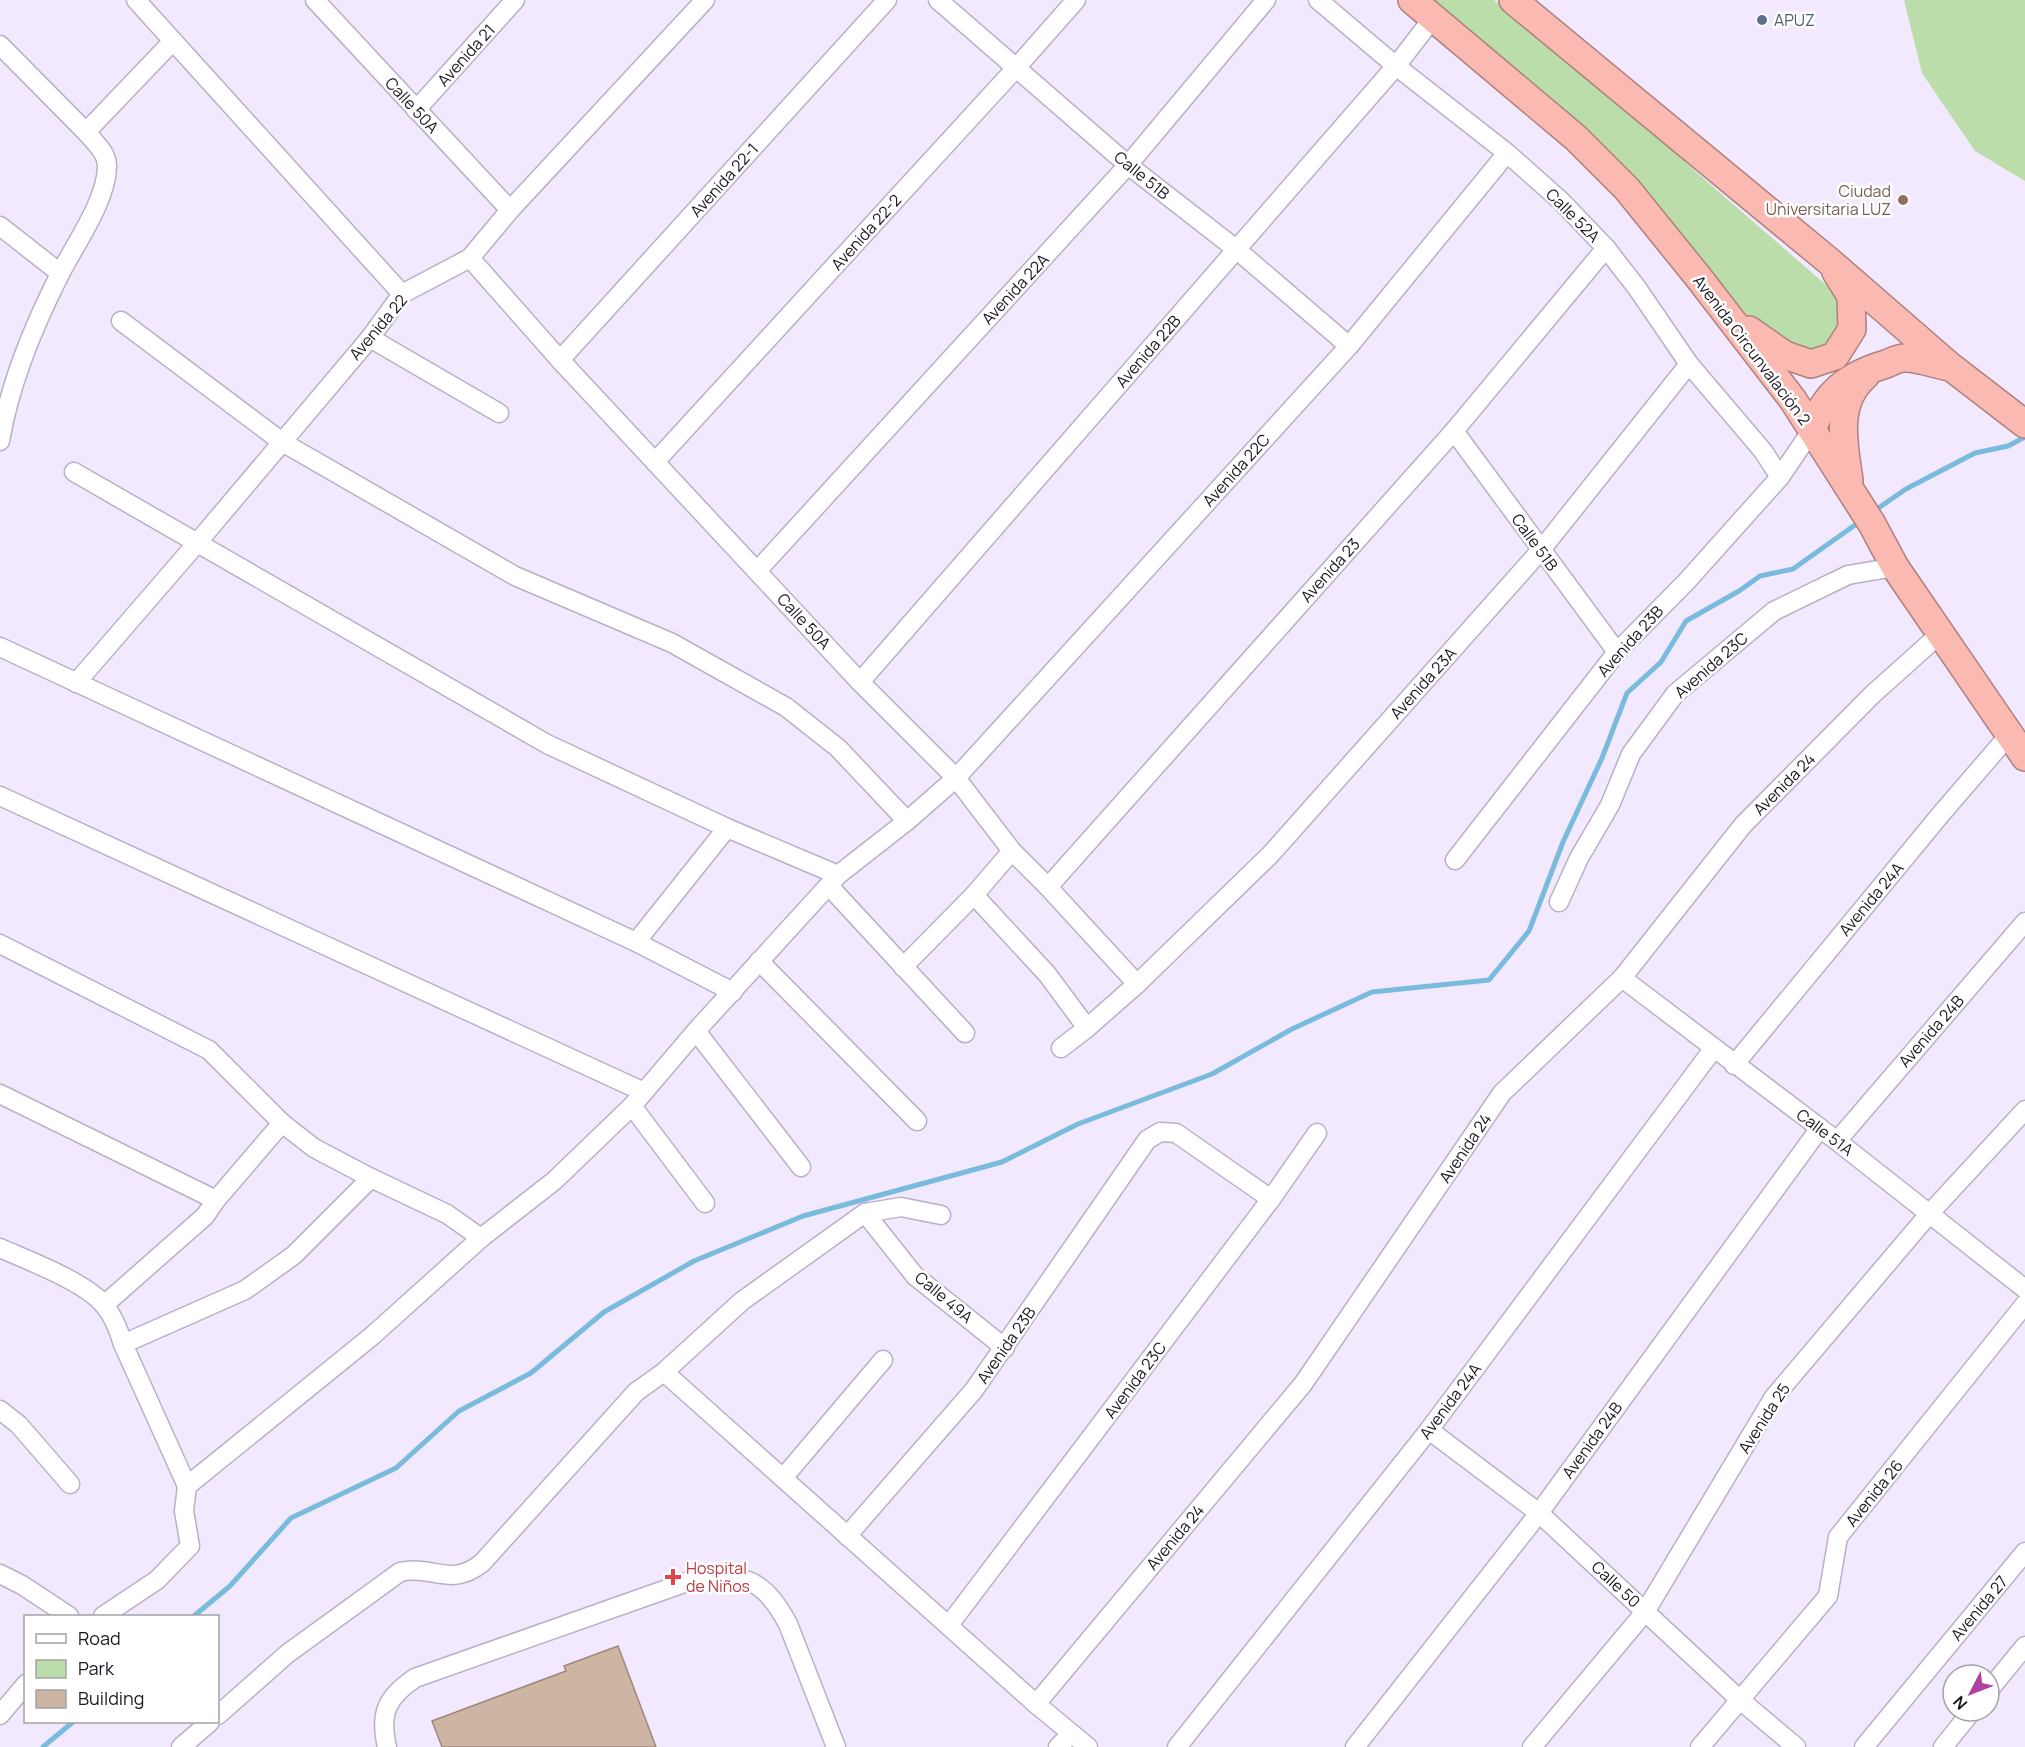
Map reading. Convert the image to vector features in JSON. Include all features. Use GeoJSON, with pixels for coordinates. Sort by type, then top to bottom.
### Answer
{"type":"FeatureCollection","features":[{"type":"Feature","properties":{"kind":"highway","name":"Avenida Circunvalación 2"},"geometry":{"type":"LineString","coordinates":[[1412,0],[1602,162],[1627,189],[1793,400],[1862,508],[1895,567],[2025,757]]}},
{"type":"Feature","properties":{"kind":"highway"},"geometry":{"type":"LineString","coordinates":[[1513,0],[1830,262],[1951,368],[2025,424]]}},
{"type":"Feature","properties":{"kind":"highway"},"geometry":{"type":"LineString","coordinates":[[1728,316],[1785,355],[1811,364],[1835,356],[1852,329],[1851,296],[1830,262]]}},
{"type":"Feature","properties":{"kind":"highway"},"geometry":{"type":"LineString","coordinates":[[1812,430],[1829,396],[1846,381],[1875,367],[1904,358],[1951,368]]}},
{"type":"Feature","properties":{"kind":"highway"},"geometry":{"type":"LineString","coordinates":[[1862,508],[1845,452],[1843,422],[1847,403],[1861,379],[1875,367]]}},
{"type":"Feature","properties":{"kind":"street"},"geometry":{"type":"LineString","coordinates":[[136,0],[402,294]]}},
{"type":"Feature","properties":{"kind":"street","name":"Avenida 21"},"geometry":{"type":"LineString","coordinates":[[416,110],[515,0]]}},
{"type":"Feature","properties":{"kind":"street","name":"Avenida 22"},"geometry":{"type":"LineString","coordinates":[[76,682],[370,338],[402,294],[470,258],[510,210],[705,0]]}},
{"type":"Feature","properties":{"kind":"street","name":"Avenida 22-1"},"geometry":{"type":"LineString","coordinates":[[560,360],[887,0]]}},
{"type":"Feature","properties":{"kind":"street","name":"Calle 51B"},"geometry":{"type":"LineString","coordinates":[[938,0],[1128,165],[1236,249],[1349,346]]}},
{"type":"Feature","properties":{"kind":"street","name":"Avenida 22-2"},"geometry":{"type":"LineString","coordinates":[[655,462],[1076,0]]}},
{"type":"Feature","properties":{"kind":"street","name":"Avenida 22A"},"geometry":{"type":"LineString","coordinates":[[757,571],[1128,165],[1266,0]]}},
{"type":"Feature","properties":{"kind":"street","name":"Calle 52A"},"geometry":{"type":"LineString","coordinates":[[1318,0],[1396,66],[1508,153],[1561,201],[1606,248],[1637,288],[1689,364],[1763,451],[1780,477]]}},
{"type":"Feature","properties":{"kind":"street","name":"Calle 50A"},"geometry":{"type":"LineString","coordinates":[[326,4],[416,110],[510,210]]}},
{"type":"Feature","properties":{"kind":"street","name":"Avenida 22B"},"geometry":{"type":"LineString","coordinates":[[860,682],[1396,66],[1433,18]]}},
{"type":"Feature","properties":{"kind":"street"},"geometry":{"type":"LineString","coordinates":[[86,132],[172,42]]}},
{"type":"Feature","properties":{"kind":"street"},"geometry":{"type":"LineString","coordinates":[[0,45],[86,132],[105,154],[107,167],[99,204],[60,273],[27,342],[2,416],[0,441]]}},
{"type":"Feature","properties":{"kind":"street","name":"Avenida 22C"},"geometry":{"type":"LineString","coordinates":[[187,1486],[372,1336],[481,1238],[554,1181],[632,1106],[696,1031],[834,881],[956,778],[1349,346],[1508,153]]}},
{"type":"Feature","properties":{"kind":"street"},"geometry":{"type":"LineString","coordinates":[[0,226],[60,273]]}},
{"type":"Feature","properties":{"kind":"street","name":"Avenida 23"},"geometry":{"type":"LineString","coordinates":[[1048,887],[1454,431],[1606,248]]}},
{"type":"Feature","properties":{"kind":"street","name":"Calle 50A"},"geometry":{"type":"LineString","coordinates":[[470,258],[560,360],[860,682],[956,778],[1012,851],[1137,984]]}},
{"type":"Feature","properties":{"kind":"street"},"geometry":{"type":"LineString","coordinates":[[121,321],[282,442],[515,576],[672,643],[786,707],[838,748],[907,821]]}},
{"type":"Feature","properties":{"kind":"street"},"geometry":{"type":"LineString","coordinates":[[370,338],[500,413]]}},
{"type":"Feature","properties":{"kind":"street","name":"Avenida 23A"},"geometry":{"type":"LineString","coordinates":[[1061,1048],[1137,984],[1269,855],[1541,550],[1689,364]]}},
{"type":"Feature","properties":{"kind":"street","name":"Avenida 23B"},"geometry":{"type":"LineString","coordinates":[[1455,860],[1617,652],[1687,580],[1780,477],[1812,430]]}},
{"type":"Feature","properties":{"kind":"street","name":"Calle 51B"},"geometry":{"type":"LineString","coordinates":[[1454,431],[1617,652]]}},
{"type":"Feature","properties":{"kind":"street"},"geometry":{"type":"LineString","coordinates":[[74,472],[547,744],[834,881],[903,967],[965,1033]]}},
{"type":"Feature","properties":{"kind":"street","name":"Avenida 23C"},"geometry":{"type":"LineString","coordinates":[[1559,902],[1579,858],[1610,805],[1631,754],[1675,694],[1774,611],[1848,575],[1895,567]]}},
{"type":"Feature","properties":{"kind":"street","name":"Avenida 24"},"geometry":{"type":"LineString","coordinates":[[1036,1704],[1303,1384],[1502,1093],[1622,978],[1743,825],[1873,694],[1941,634]]}},
{"type":"Feature","properties":{"kind":"street"},"geometry":{"type":"LineString","coordinates":[[0,647],[636,942],[733,992]]}},
{"type":"Feature","properties":{"kind":"street","name":"Avenida 24A"},"geometry":{"type":"LineString","coordinates":[[1734,1065],[2009,735]]}},
{"type":"Feature","properties":{"kind":"street"},"geometry":{"type":"LineString","coordinates":[[0,796],[644,1092]]}},
{"type":"Feature","properties":{"kind":"street"},"geometry":{"type":"LineString","coordinates":[[636,942],[727,828]]}},
{"type":"Feature","properties":{"kind":"street"},"geometry":{"type":"LineString","coordinates":[[903,967],[974,895],[1012,851]]}},
{"type":"Feature","properties":{"kind":"street"},"geometry":{"type":"LineString","coordinates":[[974,895],[1047,974],[1087,1028]]}},
{"type":"Feature","properties":{"kind":"street","name":"Avenida 24B"},"geometry":{"type":"LineString","coordinates":[[1837,1141],[2025,922]]}},
{"type":"Feature","properties":{"kind":"street"},"geometry":{"type":"LineString","coordinates":[[0,944],[209,1050],[282,1123],[314,1148],[447,1214],[481,1238]]}},
{"type":"Feature","properties":{"kind":"street"},"geometry":{"type":"LineString","coordinates":[[759,961],[917,1121]]}},
{"type":"Feature","properties":{"kind":"street","name":"Calle 51A"},"geometry":{"type":"LineString","coordinates":[[1622,978],[1837,1141],[2025,1289]]}},
{"type":"Feature","properties":{"kind":"street"},"geometry":{"type":"LineString","coordinates":[[696,1031],[801,1167]]}},
{"type":"Feature","properties":{"kind":"street","name":"Avenida 24A"},"geometry":{"type":"LineString","coordinates":[[1177,1747],[1429,1430],[1714,1048]]}},
{"type":"Feature","properties":{"kind":"street"},"geometry":{"type":"LineString","coordinates":[[0,1094],[216,1200]]}},
{"type":"Feature","properties":{"kind":"street"},"geometry":{"type":"LineString","coordinates":[[632,1106],[705,1203]]}},
{"type":"Feature","properties":{"kind":"street","name":"Avenida 25"},"geometry":{"type":"LineString","coordinates":[[1532,1747],[1646,1612],[1774,1397],[1930,1214],[2025,1110]]}},
{"type":"Feature","properties":{"kind":"street"},"geometry":{"type":"LineString","coordinates":[[104,1305],[205,1216],[282,1123]]}},
{"type":"Feature","properties":{"kind":"street","name":"Avenida 24B"},"geometry":{"type":"LineString","coordinates":[[1355,1747],[1539,1513],[1820,1128]]}},
{"type":"Feature","properties":{"kind":"street","name":"Avenida 23B"},"geometry":{"type":"LineString","coordinates":[[847,1536],[974,1390],[1147,1140],[1160,1132],[1176,1133],[1271,1199]]}},
{"type":"Feature","properties":{"kind":"street","name":"Avenida 23C"},"geometry":{"type":"LineString","coordinates":[[949,1625],[1271,1199],[1317,1133]]}},
{"type":"Feature","properties":{"kind":"street"},"geometry":{"type":"LineString","coordinates":[[123,1344],[245,1290],[294,1255],[371,1178]]}},
{"type":"Feature","properties":{"kind":"street"},"geometry":{"type":"LineString","coordinates":[[219,1714],[287,1654],[400,1572],[415,1569],[453,1576],[462,1575],[482,1563],[636,1392],[664,1372],[742,1301],[865,1213],[901,1207],[941,1215]]}},
{"type":"Feature","properties":{"kind":"street","name":"Calle 49A"},"geometry":{"type":"LineString","coordinates":[[865,1213],[915,1276],[1005,1348]]}},
{"type":"Feature","properties":{"kind":"street"},"geometry":{"type":"LineString","coordinates":[[0,1248],[76,1283],[104,1305],[118,1329],[187,1486],[184,1511],[190,1546],[157,1580],[106,1615]]}},
{"type":"Feature","properties":{"kind":"street","name":"Avenida 26"},"geometry":{"type":"LineString","coordinates":[[1700,1747],[1828,1596],[1838,1537],[2025,1304]]}},
{"type":"Feature","properties":{"kind":"street"},"geometry":{"type":"LineString","coordinates":[[783,1478],[883,1360]]}},
{"type":"Feature","properties":{"kind":"street"},"geometry":{"type":"LineString","coordinates":[[664,1372],[1036,1704],[1064,1741],[1088,1747]]}},
{"type":"Feature","properties":{"kind":"street"},"geometry":{"type":"LineString","coordinates":[[0,1410],[19,1425],[70,1484]]}},
{"type":"Feature","properties":{"kind":"street","name":"Calle 50"},"geometry":{"type":"LineString","coordinates":[[1429,1430],[1539,1513],[1739,1699],[1796,1747]]}},
{"type":"Feature","properties":{"kind":"street","name":"Avenida 27"},"geometry":{"type":"LineString","coordinates":[[1864,1747],[2025,1552]]}},
{"type":"Feature","properties":{"kind":"street"},"geometry":{"type":"LineString","coordinates":[[0,1574],[22,1585],[66,1615]]}},
{"type":"Feature","properties":{"kind":"street"},"geometry":{"type":"LineString","coordinates":[[387,1747],[383,1718],[388,1704],[399,1688],[415,1678],[704,1576],[725,1575],[754,1583],[767,1592],[779,1607],[788,1624],[836,1747]]}},
{"type":"Feature","properties":{"kind":"street"},"geometry":{"type":"LineString","coordinates":[[2001,1675],[2025,1646]]}},
{"type":"Feature","properties":{"kind":"street"},"geometry":{"type":"LineString","coordinates":[[0,1714],[24,1686]]}},
{"type":"Feature","properties":{"kind":"street"},"geometry":{"type":"LineString","coordinates":[[181,1747],[209,1723]]}},
{"type":"Feature","properties":{"kind":"street"},"geometry":{"type":"LineString","coordinates":[[1943,1747],[1962,1723]]}},
{"type":"Feature","properties":{"kind":"green space"},"geometry":{"type":"Polygon","coordinates":[[[1425,0],[1494,0],[1641,120],[1696,172],[1841,298],[1841,326],[1835,338],[1813,354],[1787,348],[1745,313],[1609,157],[1425,0]]]}},
{"type":"Feature","properties":{"kind":"green space"},"geometry":{"type":"Polygon","coordinates":[[[1904,0],[2025,0],[2025,181],[1975,151],[1922,73],[1904,0]]]}},
{"type":"Feature","properties":{"kind":"building"},"geometry":{"type":"Polygon","coordinates":[[[618,1646],[656,1747],[442,1747],[432,1721],[566,1671],[564,1666],[618,1646]]]}},
{"type":"Feature","properties":{"kind":"waterway"},"geometry":{"type":"LineString","coordinates":[[1874,511],[1906,489],[1975,453],[2008,446],[2025,437]]}},
{"type":"Feature","properties":{"kind":"waterway"},"geometry":{"type":"LineString","coordinates":[[195,1615],[230,1586],[291,1518],[396,1468],[459,1411],[531,1373],[604,1312],[694,1261],[803,1216],[1002,1162],[1078,1124],[1212,1074],[1292,1029],[1372,992],[1489,980],[1529,931],[1563,842],[1602,758],[1627,693],[1661,662],[1686,621],[1739,591],[1760,576],[1793,569],[1862,520]]}},
{"type":"Feature","properties":{"kind":"waterway"},"geometry":{"type":"LineString","coordinates":[[43,1747],[72,1723]]}},
{"type":"Feature","properties":{"kind":"place","name":"APUZ"},"geometry":{"type":"Point","coordinates":[1762,20]}},
{"type":"Feature","properties":{"kind":"place","name":"Ciudad Universitaria LUZ"},"geometry":{"type":"Point","coordinates":[1903,200]}},
{"type":"Feature","properties":{"kind":"place","name":"Hospital de Niños"},"geometry":{"type":"Point","coordinates":[673,1577]}}]}
